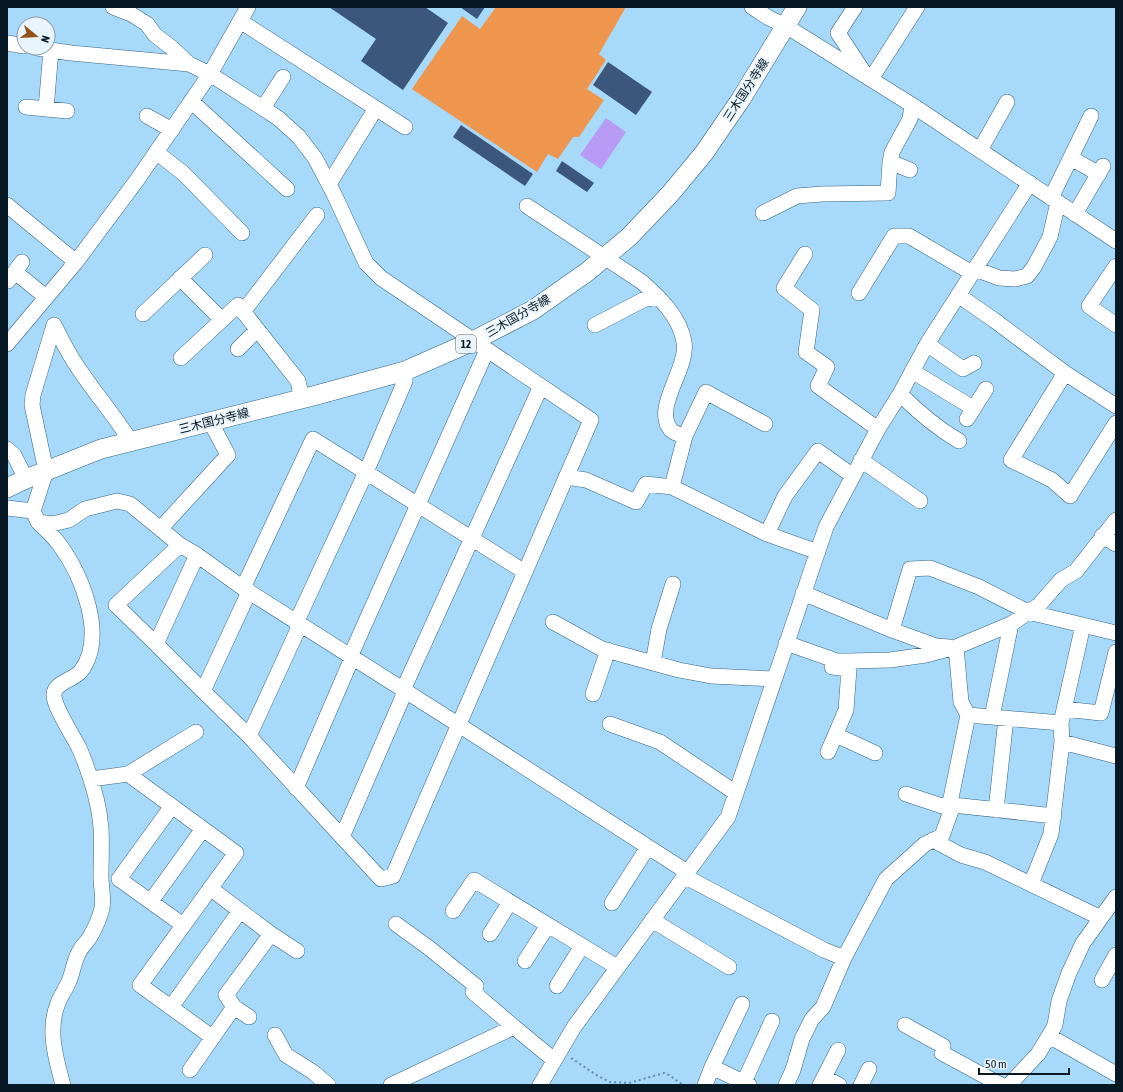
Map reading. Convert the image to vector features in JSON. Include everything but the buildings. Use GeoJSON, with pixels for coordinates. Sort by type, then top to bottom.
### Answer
{"type":"FeatureCollection","features":[{"type":"Feature","properties":{"kind":"main road","name":"三木国分寺線"},"geometry":{"type":"LineString","coordinates":[[7,488],[101,449],[302,399],[405,371],[480,345],[587,272],[629,237],[670,194],[704,153],[741,99],[797,7]]}},
{"type":"Feature","properties":{"kind":"street"},"geometry":{"type":"LineString","coordinates":[[113,7],[131,10],[147,24],[155,35],[189,64],[210,74],[263,108],[278,118],[299,137],[315,158],[329,184],[366,263],[381,278],[591,420],[393,876],[381,879],[249,736],[116,605],[180,545]]}},
{"type":"Feature","properties":{"kind":"street"},"geometry":{"type":"LineString","coordinates":[[7,344],[76,262],[172,130],[210,74],[248,7]]}},
{"type":"Feature","properties":{"kind":"street"},"geometry":{"type":"LineString","coordinates":[[752,7],[769,18],[786,26],[912,104],[1116,241]]}},
{"type":"Feature","properties":{"kind":"street"},"geometry":{"type":"LineString","coordinates":[[855,7],[838,33],[869,77]]}},
{"type":"Feature","properties":{"kind":"street"},"geometry":{"type":"LineString","coordinates":[[869,77],[917,7]]}},
{"type":"Feature","properties":{"kind":"street"},"geometry":{"type":"LineString","coordinates":[[240,21],[405,127]]}},
{"type":"Feature","properties":{"kind":"street"},"geometry":{"type":"LineString","coordinates":[[56,51],[189,64]]}},
{"type":"Feature","properties":{"kind":"street"},"geometry":{"type":"LineString","coordinates":[[46,108],[50,56]]}},
{"type":"Feature","properties":{"kind":"street"},"geometry":{"type":"LineString","coordinates":[[263,108],[283,77]]}},
{"type":"Feature","properties":{"kind":"street"},"geometry":{"type":"LineString","coordinates":[[191,101],[287,189]]}},
{"type":"Feature","properties":{"kind":"street"},"geometry":{"type":"LineString","coordinates":[[980,150],[1007,102]]}},
{"type":"Feature","properties":{"kind":"street"},"geometry":{"type":"LineString","coordinates":[[763,213],[797,196],[888,193],[892,152],[910,119],[912,104]]}},
{"type":"Feature","properties":{"kind":"street"},"geometry":{"type":"LineString","coordinates":[[26,107],[67,111]]}},
{"type":"Feature","properties":{"kind":"street"},"geometry":{"type":"LineString","coordinates":[[329,184],[373,113]]}},
{"type":"Feature","properties":{"kind":"street"},"geometry":{"type":"LineString","coordinates":[[147,116],[172,130]]}},
{"type":"Feature","properties":{"kind":"street"},"geometry":{"type":"LineString","coordinates":[[859,293],[894,236],[909,236],[974,271],[999,278],[1015,279],[1027,276],[1034,267],[1050,237],[1054,200],[1071,158],[1091,116]]}},
{"type":"Feature","properties":{"kind":"street"},"geometry":{"type":"LineString","coordinates":[[156,152],[183,173],[242,233]]}},
{"type":"Feature","properties":{"kind":"street"},"geometry":{"type":"LineString","coordinates":[[1071,158],[1101,170],[1075,214]]}},
{"type":"Feature","properties":{"kind":"street"},"geometry":{"type":"LineString","coordinates":[[890,162],[910,170]]}},
{"type":"Feature","properties":{"kind":"street"},"geometry":{"type":"LineString","coordinates":[[540,1085],[574,1027],[728,816],[826,527],[878,429],[900,394],[927,344],[1030,184]]}},
{"type":"Feature","properties":{"kind":"street"},"geometry":{"type":"LineString","coordinates":[[7,205],[76,262]]}},
{"type":"Feature","properties":{"kind":"street"},"geometry":{"type":"LineString","coordinates":[[527,206],[642,282],[658,297],[675,318],[684,341],[684,355],[665,408],[665,420],[671,430],[684,436]]}},
{"type":"Feature","properties":{"kind":"street"},"geometry":{"type":"LineString","coordinates":[[243,312],[317,215]]}},
{"type":"Feature","properties":{"kind":"street"},"geometry":{"type":"LineString","coordinates":[[143,314],[205,254]]}},
{"type":"Feature","properties":{"kind":"street"},"geometry":{"type":"LineString","coordinates":[[805,254],[784,288],[812,310],[806,352],[830,362],[816,391],[878,429]]}},
{"type":"Feature","properties":{"kind":"street"},"geometry":{"type":"LineString","coordinates":[[1116,266],[1089,306],[1116,325]]}},
{"type":"Feature","properties":{"kind":"street"},"geometry":{"type":"LineString","coordinates":[[15,272],[46,296]]}},
{"type":"Feature","properties":{"kind":"street"},"geometry":{"type":"LineString","coordinates":[[180,278],[222,320]]}},
{"type":"Feature","properties":{"kind":"street"},"geometry":{"type":"LineString","coordinates":[[958,295],[994,320],[1065,374],[1116,406]]}},
{"type":"Feature","properties":{"kind":"street"},"geometry":{"type":"LineString","coordinates":[[595,325],[643,300],[658,297]]}},
{"type":"Feature","properties":{"kind":"street"},"geometry":{"type":"LineString","coordinates":[[181,358],[238,305],[298,381],[302,399]]}},
{"type":"Feature","properties":{"kind":"street"},"geometry":{"type":"LineString","coordinates":[[35,516],[46,471],[32,405],[33,395],[54,325],[75,363],[117,419],[131,442]]}},
{"type":"Feature","properties":{"kind":"street"},"geometry":{"type":"LineString","coordinates":[[238,349],[257,330]]}},
{"type":"Feature","properties":{"kind":"street"},"geometry":{"type":"LineString","coordinates":[[927,344],[963,369],[974,363]]}},
{"type":"Feature","properties":{"kind":"street"},"geometry":{"type":"LineString","coordinates":[[296,788],[418,505],[480,345]]}},
{"type":"Feature","properties":{"kind":"street"},"geometry":{"type":"LineString","coordinates":[[249,736],[366,472],[404,380],[405,371]]}},
{"type":"Feature","properties":{"kind":"street"},"geometry":{"type":"LineString","coordinates":[[912,371],[970,414],[986,390]]}},
{"type":"Feature","properties":{"kind":"street"},"geometry":{"type":"LineString","coordinates":[[1065,374],[1011,460],[1052,480],[1070,496],[1116,423]]}},
{"type":"Feature","properties":{"kind":"street"},"geometry":{"type":"LineString","coordinates":[[342,837],[404,691],[541,386]]}},
{"type":"Feature","properties":{"kind":"street"},"geometry":{"type":"LineString","coordinates":[[672,487],[684,436],[706,392],[765,424]]}},
{"type":"Feature","properties":{"kind":"street"},"geometry":{"type":"LineString","coordinates":[[900,394],[920,414],[959,441]]}},
{"type":"Feature","properties":{"kind":"street"},"geometry":{"type":"LineString","coordinates":[[161,528],[228,455],[210,421]]}},
{"type":"Feature","properties":{"kind":"street"},"geometry":{"type":"LineString","coordinates":[[203,691],[313,439],[525,572]]}},
{"type":"Feature","properties":{"kind":"street"},"geometry":{"type":"LineString","coordinates":[[7,448],[14,455],[26,479]]}},
{"type":"Feature","properties":{"kind":"street"},"geometry":{"type":"LineString","coordinates":[[767,534],[784,496],[818,451],[853,476]]}},
{"type":"Feature","properties":{"kind":"street"},"geometry":{"type":"LineString","coordinates":[[862,460],[900,496],[920,501]]}},
{"type":"Feature","properties":{"kind":"street"},"geometry":{"type":"LineString","coordinates":[[566,477],[586,480],[636,502],[646,484],[672,487],[767,534],[818,552]]}},
{"type":"Feature","properties":{"kind":"street"},"geometry":{"type":"LineString","coordinates":[[7,508],[35,516],[52,524],[69,520],[85,509],[116,501],[130,504],[180,545],[197,555],[246,590],[351,658],[459,725],[648,847],[686,874],[824,950],[844,958]]}},
{"type":"Feature","properties":{"kind":"street"},"geometry":{"type":"LineString","coordinates":[[35,516],[59,543],[72,564],[82,585],[89,609],[92,628],[91,646],[87,662],[79,673],[57,686],[54,693],[55,702],[80,750],[91,779],[101,827],[102,907],[98,922],[90,937],[79,951],[69,981],[57,1004],[53,1024],[53,1042],[63,1085]]}},
{"type":"Feature","properties":{"kind":"street"},"geometry":{"type":"LineString","coordinates":[[785,647],[837,661],[849,661],[890,660],[926,655],[956,647],[1011,624],[1039,605],[1060,580],[1076,571],[1116,520]]}},
{"type":"Feature","properties":{"kind":"street"},"geometry":{"type":"LineString","coordinates":[[1102,536],[1116,544]]}},
{"type":"Feature","properties":{"kind":"street"},"geometry":{"type":"LineString","coordinates":[[156,644],[197,555]]}},
{"type":"Feature","properties":{"kind":"street"},"geometry":{"type":"LineString","coordinates":[[892,630],[910,569],[930,568],[979,587],[1028,612],[1116,633]]}},
{"type":"Feature","properties":{"kind":"street"},"geometry":{"type":"LineString","coordinates":[[653,663],[658,629],[673,584]]}},
{"type":"Feature","properties":{"kind":"street"},"geometry":{"type":"LineString","coordinates":[[803,593],[892,630],[936,646],[956,647]]}},
{"type":"Feature","properties":{"kind":"street"},"geometry":{"type":"LineString","coordinates":[[553,622],[602,649],[679,670],[711,676],[774,679]]}},
{"type":"Feature","properties":{"kind":"street"},"geometry":{"type":"LineString","coordinates":[[996,810],[999,717],[1011,624]]}},
{"type":"Feature","properties":{"kind":"street"},"geometry":{"type":"LineString","coordinates":[[1031,884],[1051,834],[1062,742],[1063,716],[1084,625]]}},
{"type":"Feature","properties":{"kind":"street"},"geometry":{"type":"LineString","coordinates":[[785,647],[837,668],[849,669],[846,710],[828,752]]}},
{"type":"Feature","properties":{"kind":"street"},"geometry":{"type":"LineString","coordinates":[[786,1085],[793,1070],[802,1039],[812,1019],[823,1007],[844,958],[886,879],[926,844],[942,836],[951,804],[968,715],[962,702],[956,647]]}},
{"type":"Feature","properties":{"kind":"street"},"geometry":{"type":"LineString","coordinates":[[593,694],[608,650]]}},
{"type":"Feature","properties":{"kind":"street"},"geometry":{"type":"LineString","coordinates":[[968,715],[999,717],[1063,716],[1101,713],[1116,652]]}},
{"type":"Feature","properties":{"kind":"street"},"geometry":{"type":"LineString","coordinates":[[610,724],[660,742],[736,793]]}},
{"type":"Feature","properties":{"kind":"street"},"geometry":{"type":"LineString","coordinates":[[91,779],[128,774],[196,732]]}},
{"type":"Feature","properties":{"kind":"street"},"geometry":{"type":"LineString","coordinates":[[836,736],[875,753]]}},
{"type":"Feature","properties":{"kind":"street"},"geometry":{"type":"LineString","coordinates":[[1062,742],[1116,756]]}},
{"type":"Feature","properties":{"kind":"street"},"geometry":{"type":"LineString","coordinates":[[128,774],[236,853],[140,985],[212,1037]]}},
{"type":"Feature","properties":{"kind":"street"},"geometry":{"type":"LineString","coordinates":[[906,794],[942,806],[951,804],[1054,816]]}},
{"type":"Feature","properties":{"kind":"street"},"geometry":{"type":"LineString","coordinates":[[119,879],[172,806]]}},
{"type":"Feature","properties":{"kind":"street"},"geometry":{"type":"LineString","coordinates":[[151,901],[203,829]]}},
{"type":"Feature","properties":{"kind":"street"},"geometry":{"type":"LineString","coordinates":[[933,840],[961,855],[985,862],[1101,918]]}},
{"type":"Feature","properties":{"kind":"street"},"geometry":{"type":"LineString","coordinates":[[612,903],[648,847]]}},
{"type":"Feature","properties":{"kind":"street"},"geometry":{"type":"LineString","coordinates":[[101,877],[114,876],[184,925]]}},
{"type":"Feature","properties":{"kind":"street"},"geometry":{"type":"LineString","coordinates":[[454,910],[474,880],[617,967]]}},
{"type":"Feature","properties":{"kind":"street"},"geometry":{"type":"LineString","coordinates":[[210,888],[271,934],[297,951]]}},
{"type":"Feature","properties":{"kind":"street"},"geometry":{"type":"LineString","coordinates":[[1009,1085],[1038,1054],[1049,1036],[1054,1025],[1059,1001],[1069,973],[1083,943],[1116,897]]}},
{"type":"Feature","properties":{"kind":"street"},"geometry":{"type":"LineString","coordinates":[[490,934],[510,902]]}},
{"type":"Feature","properties":{"kind":"street"},"geometry":{"type":"LineString","coordinates":[[171,1007],[240,911]]}},
{"type":"Feature","properties":{"kind":"street"},"geometry":{"type":"LineString","coordinates":[[652,920],[729,967]]}},
{"type":"Feature","properties":{"kind":"street"},"geometry":{"type":"LineString","coordinates":[[396,924],[429,948],[476,986],[473,992],[514,1027],[557,1055]]}},
{"type":"Feature","properties":{"kind":"street"},"geometry":{"type":"LineString","coordinates":[[525,961],[548,925]]}},
{"type":"Feature","properties":{"kind":"street"},"geometry":{"type":"LineString","coordinates":[[249,1017],[234,1008],[226,994],[271,934]]}},
{"type":"Feature","properties":{"kind":"street"},"geometry":{"type":"LineString","coordinates":[[557,986],[582,946]]}},
{"type":"Feature","properties":{"kind":"street"},"geometry":{"type":"LineString","coordinates":[[1102,980],[1116,955]]}},
{"type":"Feature","properties":{"kind":"street"},"geometry":{"type":"LineString","coordinates":[[704,1085],[742,1004]]}},
{"type":"Feature","properties":{"kind":"street"},"geometry":{"type":"LineString","coordinates":[[190,1070],[234,1008]]}},
{"type":"Feature","properties":{"kind":"street"},"geometry":{"type":"LineString","coordinates":[[712,1067],[747,1084],[772,1021]]}},
{"type":"Feature","properties":{"kind":"street"},"geometry":{"type":"LineString","coordinates":[[905,1025],[944,1046],[942,1054],[1001,1085]]}},
{"type":"Feature","properties":{"kind":"street"},"geometry":{"type":"LineString","coordinates":[[392,1085],[514,1027]]}},
{"type":"Feature","properties":{"kind":"street"},"geometry":{"type":"LineString","coordinates":[[275,1035],[286,1055],[313,1072],[328,1085]]}},
{"type":"Feature","properties":{"kind":"street"},"geometry":{"type":"LineString","coordinates":[[1049,1036],[1116,1074]]}},
{"type":"Feature","properties":{"kind":"street"},"geometry":{"type":"LineString","coordinates":[[838,1050],[822,1081],[839,1085]]}},
{"type":"Feature","properties":{"kind":"street"},"geometry":{"type":"LineString","coordinates":[[861,1085],[869,1069]]}},
{"type":"Feature","properties":{"kind":"path"},"geometry":{"type":"LineString","coordinates":[[557,1055],[610,1082],[629,1083],[664,1073],[683,1085]]}},
{"type":"Feature","properties":{"kind":"shaded area"},"geometry":{"type":"Polygon","coordinates":[[[496,7],[626,7],[599,54],[606,60],[587,89],[604,100],[579,137],[573,137],[558,159],[548,154],[537,172],[412,89],[462,16],[480,29],[496,7]]]}},
{"type":"Feature","properties":{"kind":"shaded area"},"geometry":{"type":"Polygon","coordinates":[[[606,118],[626,132],[601,169],[580,155],[606,118]]]}}]}
